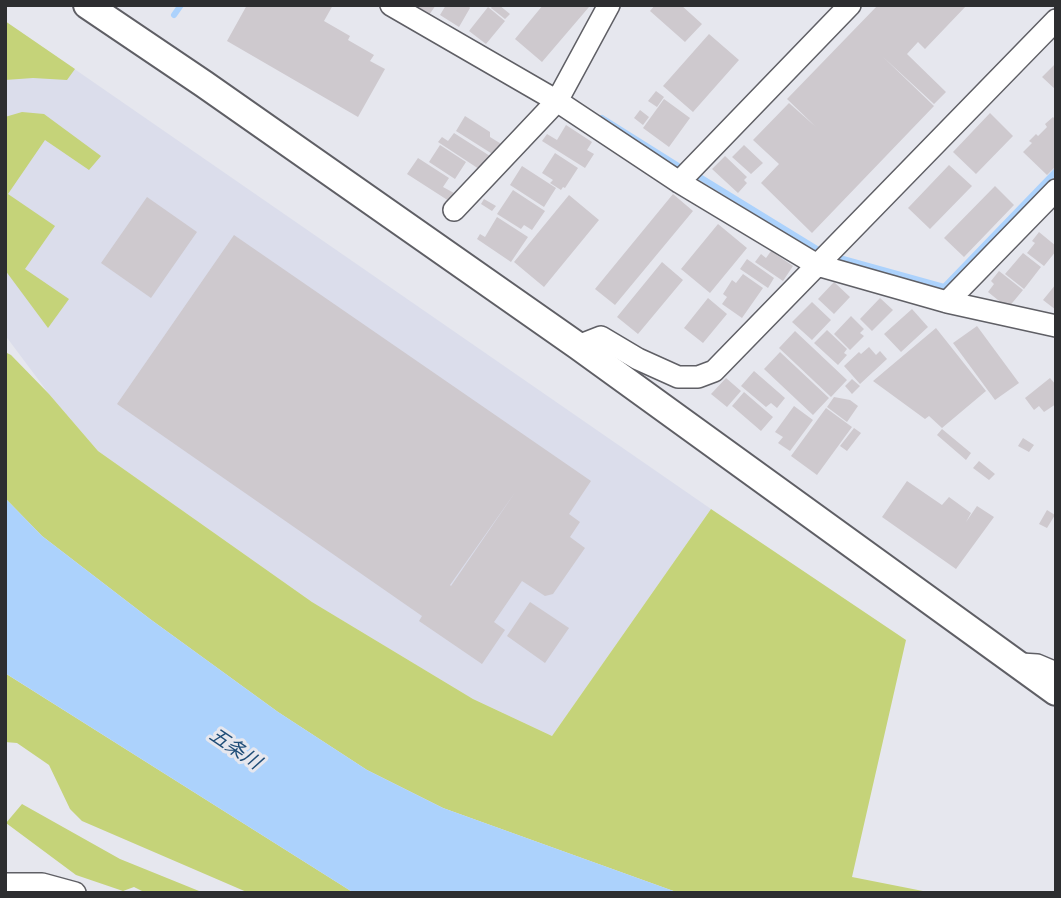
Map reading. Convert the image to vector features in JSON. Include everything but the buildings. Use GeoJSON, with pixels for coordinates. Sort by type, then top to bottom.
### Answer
{"type":"FeatureCollection","features":[{"type":"Feature","properties":{"kind":"street"},"geometry":{"type":"LineString","coordinates":[[87,5],[204,83],[578,346],[1056,692]]}},
{"type":"Feature","properties":{"kind":"street"},"geometry":{"type":"LineString","coordinates":[[391,5],[556,101],[678,182],[817,265],[947,302],[1056,327]]}},
{"type":"Feature","properties":{"kind":"street"},"geometry":{"type":"LineString","coordinates":[[454,210],[556,101],[609,5]]}},
{"type":"Feature","properties":{"kind":"street"},"geometry":{"type":"LineString","coordinates":[[678,182],[850,5]]}},
{"type":"Feature","properties":{"kind":"street"},"geometry":{"type":"LineString","coordinates":[[578,346],[601,337],[638,359],[678,377],[698,377],[714,371],[1056,20]]}},
{"type":"Feature","properties":{"kind":"street"},"geometry":{"type":"LineString","coordinates":[[947,302],[1056,190]]}},
{"type":"Feature","properties":{"kind":"street"},"geometry":{"type":"LineString","coordinates":[[1017,664],[1037,665],[1056,673]]}},
{"type":"Feature","properties":{"kind":"street"},"geometry":{"type":"LineString","coordinates":[[5,884],[42,884],[75,893]]}},
{"type":"Feature","properties":{"kind":"shaded area"},"geometry":{"type":"Polygon","coordinates":[[[5,21],[711,509],[552,736],[473,699],[312,602],[98,451],[49,394],[5,335],[5,21]]]}},
{"type":"Feature","properties":{"kind":"green space"},"geometry":{"type":"Polygon","coordinates":[[[5,21],[75,69],[67,80],[5,80],[5,21]]]}},
{"type":"Feature","properties":{"kind":"green space"},"geometry":{"type":"Polygon","coordinates":[[[22,112],[44,114],[101,156],[89,170],[45,140],[8,194],[55,226],[25,269],[69,299],[48,328],[5,270],[5,117],[22,112]]]}},
{"type":"Feature","properties":{"kind":"green space"},"geometry":{"type":"Polygon","coordinates":[[[5,352],[49,394],[98,451],[312,602],[473,699],[552,736],[711,509],[906,640],[852,877],[933,893],[679,893],[443,808],[367,770],[278,712],[150,619],[42,536],[5,498],[5,352]]]}},
{"type":"Feature","properties":{"kind":"green space"},"geometry":{"type":"Polygon","coordinates":[[[5,673],[354,893],[249,893],[82,821],[70,809],[49,765],[17,743],[5,742],[5,673]]]}},
{"type":"Feature","properties":{"kind":"green space"},"geometry":{"type":"Polygon","coordinates":[[[22,804],[120,859],[204,893],[146,893],[134,887],[123,891],[76,875],[6,823],[22,804]]]}},
{"type":"Feature","properties":{"kind":"water","name":"五条川"},"geometry":{"type":"Polygon","coordinates":[[[5,498],[42,536],[150,619],[278,712],[367,770],[443,808],[679,893],[354,893],[5,673],[5,498]]]}},
{"type":"Feature","properties":{"kind":"waterway"},"geometry":{"type":"LineString","coordinates":[[174,15],[181,5]]}},
{"type":"Feature","properties":{"kind":"waterway"},"geometry":{"type":"LineString","coordinates":[[602,118],[680,167]]}},
{"type":"Feature","properties":{"kind":"waterway"},"geometry":{"type":"LineString","coordinates":[[843,259],[944,287],[1056,171]]}},
{"type":"Feature","properties":{"kind":"waterway"},"geometry":{"type":"LineString","coordinates":[[695,174],[817,249]]}}]}
